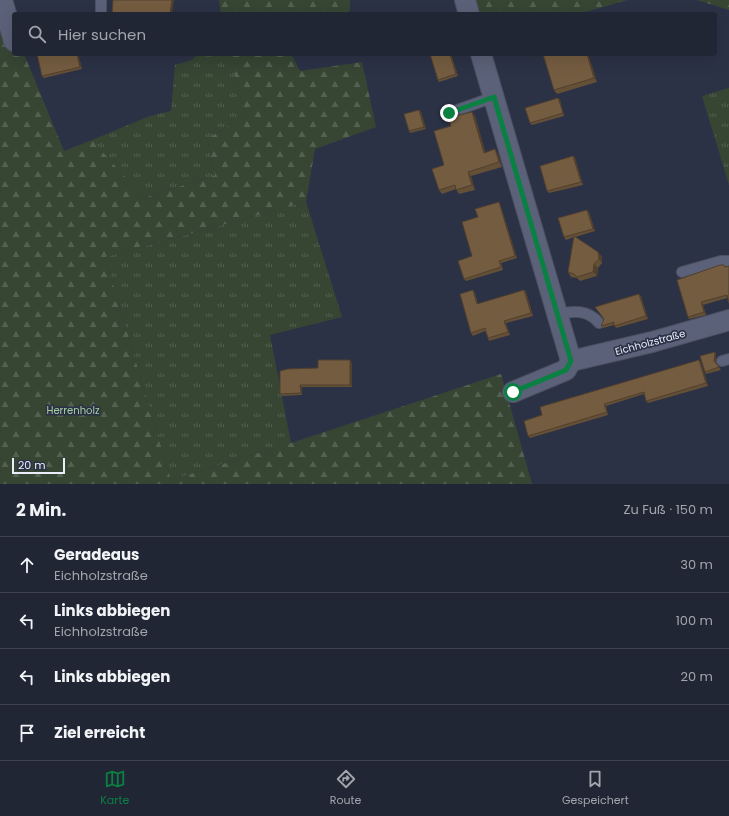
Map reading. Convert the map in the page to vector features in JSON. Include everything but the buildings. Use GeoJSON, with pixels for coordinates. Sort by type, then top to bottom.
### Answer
{"type":"FeatureCollection","features":[{"type":"Feature","properties":{"kind":"street"},"geometry":{"type":"LineString","coordinates":[[2,0],[12,34]]}},
{"type":"Feature","properties":{"kind":"street"},"geometry":{"type":"LineString","coordinates":[[465,0],[468,12]]}},
{"type":"Feature","properties":{"kind":"street"},"geometry":{"type":"LineString","coordinates":[[482,56],[571,361]]}},
{"type":"Feature","properties":{"kind":"street","name":"Eichholzstraße"},"geometry":{"type":"LineString","coordinates":[[513,392],[566,370],[571,361],[652,342],[729,320]]}},
{"type":"Feature","properties":{"kind":"lane"},"geometry":{"type":"LineString","coordinates":[[101,0],[101,12]]}},
{"type":"Feature","properties":{"kind":"lane"},"geometry":{"type":"LineString","coordinates":[[449,113],[494,97]]}},
{"type":"Feature","properties":{"kind":"lane"},"geometry":{"type":"LineString","coordinates":[[682,272],[721,261],[729,261]]}},
{"type":"Feature","properties":{"kind":"lane"},"geometry":{"type":"LineString","coordinates":[[557,315],[574,312],[585,314],[593,316],[599,323]]}},
{"type":"Feature","properties":{"kind":"green space","name":"Herrenholz"},"geometry":{"type":"Polygon","coordinates":[[[0,0],[13,0],[16,12],[12,12],[12,56],[25,56],[64,151],[92,140],[144,198],[215,175],[207,139],[245,115],[230,56],[292,56],[300,71],[362,62],[376,127],[315,149],[306,202],[105,257],[171,480],[291,443],[501,374],[532,484],[0,484],[0,0]]]}},
{"type":"Feature","properties":{"kind":"green space"},"geometry":{"type":"Polygon","coordinates":[[[219,0],[350,0],[350,11],[347,12],[221,12],[219,0]]]}},
{"type":"Feature","properties":{"kind":"green space"},"geometry":{"type":"Polygon","coordinates":[[[474,0],[628,0],[585,12],[477,12],[474,0]]]}},
{"type":"Feature","properties":{"kind":"green space"},"geometry":{"type":"Polygon","coordinates":[[[697,0],[729,0],[729,10],[697,0]]]}},
{"type":"Feature","properties":{"kind":"green space"},"geometry":{"type":"Polygon","coordinates":[[[196,56],[230,56],[245,115],[207,139],[215,175],[144,198],[92,140],[150,116],[171,111],[175,65],[192,60],[196,56]]]}},
{"type":"Feature","properties":{"kind":"green space"},"geometry":{"type":"Polygon","coordinates":[[[729,88],[729,185],[702,96],[729,88]]]}},
{"type":"Feature","properties":{"kind":"green space"},"geometry":{"type":"Polygon","coordinates":[[[306,202],[342,317],[270,335],[291,443],[171,480],[105,257],[306,202]]]}},
{"type":"Feature","properties":{"kind":"route"},"geometry":{"type":"LineString","coordinates":[[449,113],[494,97],[571,361],[566,370],[513,392]]}}]}
